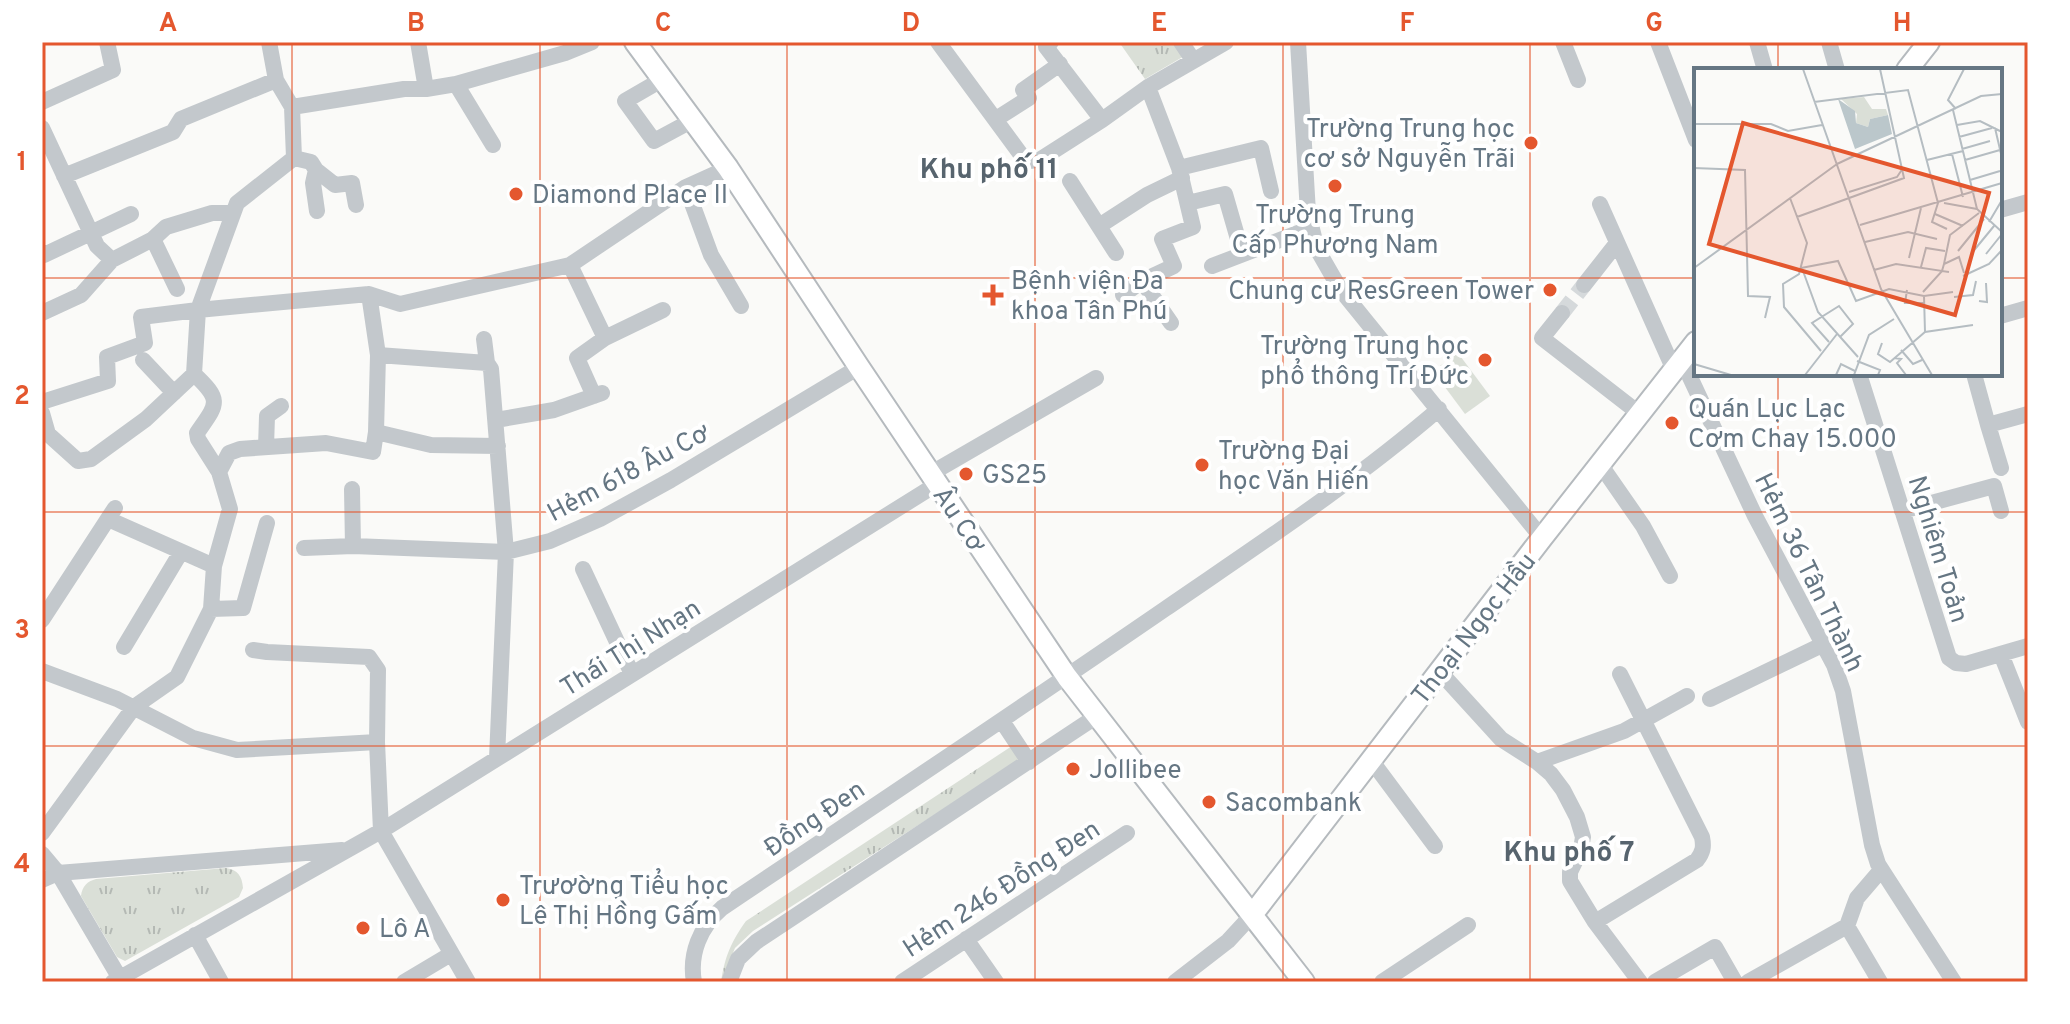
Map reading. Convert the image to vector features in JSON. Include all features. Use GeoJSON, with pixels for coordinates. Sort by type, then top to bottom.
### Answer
{"type":"FeatureCollection","features":[{"type":"Feature","properties":{"kind":"main road","name":"Âu Cơ"},"geometry":{"type":"LineString","coordinates":[[635,42],[728,168],[1067,677],[1304,982]]}},
{"type":"Feature","properties":{"kind":"main road"},"geometry":{"type":"LineString","coordinates":[[1909,68],[1929,42]]}},
{"type":"Feature","properties":{"kind":"main road","name":"Thoại Ngọc Hầu"},"geometry":{"type":"LineString","coordinates":[[1252,915],[1694,345]]}},
{"type":"Feature","properties":{"kind":"street"},"geometry":{"type":"LineString","coordinates":[[42,102],[113,70],[107,42]]}},
{"type":"Feature","properties":{"kind":"street"},"geometry":{"type":"LineString","coordinates":[[269,42],[276,80],[292,107],[294,158]]}},
{"type":"Feature","properties":{"kind":"street"},"geometry":{"type":"LineString","coordinates":[[418,42],[426,89]]}},
{"type":"Feature","properties":{"kind":"street"},"geometry":{"type":"LineString","coordinates":[[292,107],[456,84],[565,53],[592,42]]}},
{"type":"Feature","properties":{"kind":"street"},"geometry":{"type":"LineString","coordinates":[[938,42],[1022,156],[1031,161],[1041,159],[1148,87],[1226,42]]}},
{"type":"Feature","properties":{"kind":"street"},"geometry":{"type":"LineString","coordinates":[[1051,42],[1046,47],[1102,120]]}},
{"type":"Feature","properties":{"kind":"street"},"geometry":{"type":"LineString","coordinates":[[1181,42],[1193,60]]}},
{"type":"Feature","properties":{"kind":"street"},"geometry":{"type":"LineString","coordinates":[[1298,42],[1308,213],[1317,249],[1340,289],[1542,538]]}},
{"type":"Feature","properties":{"kind":"street"},"geometry":{"type":"LineString","coordinates":[[1563,42],[1578,80]]}},
{"type":"Feature","properties":{"kind":"street"},"geometry":{"type":"LineString","coordinates":[[1658,42],[1694,135]]}},
{"type":"Feature","properties":{"kind":"street"},"geometry":{"type":"LineString","coordinates":[[1757,42],[1764,68]]}},
{"type":"Feature","properties":{"kind":"street"},"geometry":{"type":"LineString","coordinates":[[1829,42],[1836,68]]}},
{"type":"Feature","properties":{"kind":"street"},"geometry":{"type":"LineString","coordinates":[[996,119],[1029,98],[1023,90],[1060,64]]}},
{"type":"Feature","properties":{"kind":"street"},"geometry":{"type":"LineString","coordinates":[[663,79],[625,101],[654,141],[693,120]]}},
{"type":"Feature","properties":{"kind":"street"},"geometry":{"type":"LineString","coordinates":[[64,176],[173,132],[181,119],[276,80]]}},
{"type":"Feature","properties":{"kind":"street"},"geometry":{"type":"LineString","coordinates":[[456,84],[493,145]]}},
{"type":"Feature","properties":{"kind":"street"},"geometry":{"type":"LineString","coordinates":[[1123,295],[1142,281],[1174,266],[1162,239],[1193,227],[1181,173],[1148,87]]}},
{"type":"Feature","properties":{"kind":"street"},"geometry":{"type":"LineString","coordinates":[[43,135],[97,246],[112,260]]}},
{"type":"Feature","properties":{"kind":"street"},"geometry":{"type":"LineString","coordinates":[[1099,226],[1181,173],[1261,148],[1271,191]]}},
{"type":"Feature","properties":{"kind":"street"},"geometry":{"type":"LineString","coordinates":[[294,158],[311,162],[335,185],[352,183],[356,205]]}},
{"type":"Feature","properties":{"kind":"street"},"geometry":{"type":"LineString","coordinates":[[42,413],[48,434],[78,461],[91,459],[146,419],[194,374],[198,310],[237,203],[294,158]]}},
{"type":"Feature","properties":{"kind":"street"},"geometry":{"type":"LineString","coordinates":[[42,402],[108,381],[107,357],[145,343],[141,317],[369,294],[400,304],[570,265],[686,187],[728,168]]}},
{"type":"Feature","properties":{"kind":"street"},"geometry":{"type":"LineString","coordinates":[[316,170],[313,183],[317,211]]}},
{"type":"Feature","properties":{"kind":"street"},"geometry":{"type":"LineString","coordinates":[[1070,181],[1116,253]]}},
{"type":"Feature","properties":{"kind":"street"},"geometry":{"type":"LineString","coordinates":[[686,187],[711,255],[741,306]]}},
{"type":"Feature","properties":{"kind":"street"},"geometry":{"type":"LineString","coordinates":[[1188,203],[1225,194],[1242,253]]}},
{"type":"Feature","properties":{"kind":"street"},"geometry":{"type":"LineString","coordinates":[[2002,209],[2028,202]]}},
{"type":"Feature","properties":{"kind":"street","name":"Hẻm 36 Tân Thành"},"geometry":{"type":"LineString","coordinates":[[1600,204],[1678,365],[1834,665],[1843,691],[1872,845],[1881,870],[1954,982]]}},
{"type":"Feature","properties":{"kind":"street"},"geometry":{"type":"LineString","coordinates":[[42,313],[81,295],[112,260],[153,239],[166,227],[212,213],[233,213]]}},
{"type":"Feature","properties":{"kind":"street"},"geometry":{"type":"LineString","coordinates":[[43,254],[131,214]]}},
{"type":"Feature","properties":{"kind":"street"},"geometry":{"type":"LineString","coordinates":[[1212,266],[1311,228]]}},
{"type":"Feature","properties":{"kind":"street"},"geometry":{"type":"LineString","coordinates":[[153,239],[177,289]]}},
{"type":"Feature","properties":{"kind":"street"},"geometry":{"type":"LineString","coordinates":[[1584,285],[1617,243]]}},
{"type":"Feature","properties":{"kind":"street"},"geometry":{"type":"LineString","coordinates":[[570,265],[605,338]]}},
{"type":"Feature","properties":{"kind":"street"},"geometry":{"type":"LineString","coordinates":[[1142,281],[1171,323]]}},
{"type":"Feature","properties":{"kind":"street"},"geometry":{"type":"LineString","coordinates":[[219,472],[229,453],[240,449],[326,443],[373,452],[378,355],[369,294]]}},
{"type":"Feature","properties":{"kind":"street"},"geometry":{"type":"LineString","coordinates":[[2002,315],[2028,308]]}},
{"type":"Feature","properties":{"kind":"street"},"geometry":{"type":"LineString","coordinates":[[496,420],[554,410],[598,394],[577,358],[605,338],[663,310]]}},
{"type":"Feature","properties":{"kind":"street"},"geometry":{"type":"LineString","coordinates":[[1562,313],[1542,338],[1640,414]]}},
{"type":"Feature","properties":{"kind":"street"},"geometry":{"type":"LineString","coordinates":[[484,339],[487,363],[491,369],[506,552],[497,758]]}},
{"type":"Feature","properties":{"kind":"street"},"geometry":{"type":"LineString","coordinates":[[378,355],[487,363]]}},
{"type":"Feature","properties":{"kind":"street"},"geometry":{"type":"LineString","coordinates":[[143,360],[174,393]]}},
{"type":"Feature","properties":{"kind":"street","name":"Hẻm 618 Âu Cơ"},"geometry":{"type":"LineString","coordinates":[[304,548],[353,546],[506,552],[550,541],[600,519],[671,480],[859,367]]}},
{"type":"Feature","properties":{"kind":"street"},"geometry":{"type":"LineString","coordinates":[[42,833],[134,707],[177,677],[211,609],[214,566],[230,509],[219,472],[200,444],[197,433],[215,403],[211,392],[194,374]]}},
{"type":"Feature","properties":{"kind":"street","name":"Nghiêm Toản"},"geometry":{"type":"LineString","coordinates":[[1860,376],[1949,658],[1966,664],[2028,646]]}},
{"type":"Feature","properties":{"kind":"street"},"geometry":{"type":"LineString","coordinates":[[1975,376],[2001,468]]}},
{"type":"Feature","properties":{"kind":"street","name":"Thái Thị Nhạn"},"geometry":{"type":"LineString","coordinates":[[118,980],[381,831],[1096,378]]}},
{"type":"Feature","properties":{"kind":"street"},"geometry":{"type":"LineString","coordinates":[[266,447],[267,416],[281,406]]}},
{"type":"Feature","properties":{"kind":"street","name":"Đồng Đen"},"geometry":{"type":"LineString","coordinates":[[694,982],[692,962],[698,941],[708,922],[722,908],[1067,677],[1319,503],[1401,442],[1439,409]]}},
{"type":"Feature","properties":{"kind":"street"},"geometry":{"type":"LineString","coordinates":[[1988,425],[2028,414]]}},
{"type":"Feature","properties":{"kind":"street"},"geometry":{"type":"LineString","coordinates":[[376,432],[431,445],[498,446]]}},
{"type":"Feature","properties":{"kind":"street"},"geometry":{"type":"LineString","coordinates":[[1600,464],[1640,521],[1670,576]]}},
{"type":"Feature","properties":{"kind":"street"},"geometry":{"type":"LineString","coordinates":[[1902,511],[1994,486],[2001,511]]}},
{"type":"Feature","properties":{"kind":"street"},"geometry":{"type":"LineString","coordinates":[[352,489],[353,546]]}},
{"type":"Feature","properties":{"kind":"street"},"geometry":{"type":"LineString","coordinates":[[42,620],[112,514],[181,552],[214,566]]}},
{"type":"Feature","properties":{"kind":"street"},"geometry":{"type":"LineString","coordinates":[[211,609],[243,608],[267,523]]}},
{"type":"Feature","properties":{"kind":"street"},"geometry":{"type":"LineString","coordinates":[[124,647],[181,552]]}},
{"type":"Feature","properties":{"kind":"street"},"geometry":{"type":"LineString","coordinates":[[583,569],[632,674]]}},
{"type":"Feature","properties":{"kind":"street"},"geometry":{"type":"LineString","coordinates":[[1710,699],[1824,644]]}},
{"type":"Feature","properties":{"kind":"street"},"geometry":{"type":"LineString","coordinates":[[253,650],[369,657],[378,670],[381,831],[468,982]]}},
{"type":"Feature","properties":{"kind":"street"},"geometry":{"type":"LineString","coordinates":[[2001,654],[2028,722]]}},
{"type":"Feature","properties":{"kind":"street"},"geometry":{"type":"LineString","coordinates":[[42,671],[134,707],[193,738],[237,750],[377,742]]}},
{"type":"Feature","properties":{"kind":"street"},"geometry":{"type":"LineString","coordinates":[[1439,671],[1501,739],[1537,762],[1563,790],[1580,825],[1583,842],[1569,876],[1595,922],[1640,982]]}},
{"type":"Feature","properties":{"kind":"street"},"geometry":{"type":"LineString","coordinates":[[1595,922],[1697,860],[1703,853],[1702,837],[1620,674]]}},
{"type":"Feature","properties":{"kind":"street"},"geometry":{"type":"LineString","coordinates":[[1537,762],[1624,731],[1687,696]]}},
{"type":"Feature","properties":{"kind":"street"},"geometry":{"type":"LineString","coordinates":[[729,982],[738,959],[756,942],[1097,716]]}},
{"type":"Feature","properties":{"kind":"street"},"geometry":{"type":"LineString","coordinates":[[1002,721],[1029,762]]}},
{"type":"Feature","properties":{"kind":"street"},"geometry":{"type":"LineString","coordinates":[[1371,760],[1435,846]]}},
{"type":"Feature","properties":{"kind":"street","name":"Hẻm 246 Đồng Đen"},"geometry":{"type":"LineString","coordinates":[[902,982],[1127,833]]}},
{"type":"Feature","properties":{"kind":"street","name":"Thái Thị Nhạn"},"geometry":{"type":"LineString","coordinates":[[50,876],[348,849]]}},
{"type":"Feature","properties":{"kind":"street"},"geometry":{"type":"LineString","coordinates":[[42,854],[50,876],[118,980]]}},
{"type":"Feature","properties":{"kind":"street"},"geometry":{"type":"LineString","coordinates":[[1748,982],[1847,926],[1857,898],[1881,870]]}},
{"type":"Feature","properties":{"kind":"street"},"geometry":{"type":"LineString","coordinates":[[1175,982],[1228,941],[1252,915]]}},
{"type":"Feature","properties":{"kind":"street"},"geometry":{"type":"LineString","coordinates":[[1382,982],[1468,925]]}},
{"type":"Feature","properties":{"kind":"street"},"geometry":{"type":"LineString","coordinates":[[1847,926],[1880,982]]}},
{"type":"Feature","properties":{"kind":"street"},"geometry":{"type":"LineString","coordinates":[[195,935],[221,982]]}},
{"type":"Feature","properties":{"kind":"street"},"geometry":{"type":"LineString","coordinates":[[966,939],[996,982]]}},
{"type":"Feature","properties":{"kind":"street"},"geometry":{"type":"LineString","coordinates":[[1655,982],[1715,947],[1735,982]]}},
{"type":"Feature","properties":{"kind":"street"},"geometry":{"type":"LineString","coordinates":[[404,982],[451,954]]}},
{"type":"Feature","properties":{"kind":"green space"},"geometry":{"type":"Polygon","coordinates":[[[1119,42],[1177,42],[1186,55],[1145,79],[1119,42]]]}},
{"type":"Feature","properties":{"kind":"green space"},"geometry":{"type":"Polygon","coordinates":[[[1458,353],[1490,396],[1465,414],[1433,371],[1458,353]]]}},
{"type":"Feature","properties":{"kind":"green space"},"geometry":{"type":"Polygon","coordinates":[[[1015,744],[1023,758],[753,931],[735,948],[721,982],[729,950],[746,921],[1015,744]]]}},
{"type":"Feature","properties":{"kind":"green space"},"geometry":{"type":"Polygon","coordinates":[[[226,868],[234,870],[240,877],[243,888],[239,897],[125,961],[117,957],[81,896],[86,884],[96,879],[226,868]]]}},
{"type":"Feature","properties":{"kind":"tunnel"},"geometry":{"type":"LineString","coordinates":[[1562,313],[1584,285]]}},
{"type":"Feature","properties":{"kind":"place","name":"Trường Trung học cơ sở Nguyễn Trãi"},"geometry":{"type":"Point","coordinates":[1531,143]}},
{"type":"Feature","properties":{"kind":"place","name":"Trường Trung Cấp Phương Nam"},"geometry":{"type":"Point","coordinates":[1335,186]}},
{"type":"Feature","properties":{"kind":"place","name":"Diamond Place II"},"geometry":{"type":"Point","coordinates":[516,194]}},
{"type":"Feature","properties":{"kind":"place","name":"Chung cư ResGreen Tower"},"geometry":{"type":"Point","coordinates":[1550,290]}},
{"type":"Feature","properties":{"kind":"place","name":"Bệnh viện Đa khoa Tân Phú"},"geometry":{"type":"Point","coordinates":[993,295]}},
{"type":"Feature","properties":{"kind":"place","name":"Trường Trung học phổ thông Trí Đức"},"geometry":{"type":"Point","coordinates":[1485,360]}},
{"type":"Feature","properties":{"kind":"place","name":"Quán Lục Lạc Cơm Chay 15.000"},"geometry":{"type":"Point","coordinates":[1672,423]}},
{"type":"Feature","properties":{"kind":"place","name":"Trường Đại học Văn Hiến"},"geometry":{"type":"Point","coordinates":[1202,465]}},
{"type":"Feature","properties":{"kind":"place","name":"GS25"},"geometry":{"type":"Point","coordinates":[966,474]}},
{"type":"Feature","properties":{"kind":"place","name":"Jollibee"},"geometry":{"type":"Point","coordinates":[1073,769]}},
{"type":"Feature","properties":{"kind":"place","name":"Sacombank"},"geometry":{"type":"Point","coordinates":[1209,802]}},
{"type":"Feature","properties":{"kind":"place","name":"Trươờng Tiểu học Lê Thị Hồng Gấm"},"geometry":{"type":"Point","coordinates":[503,900]}},
{"type":"Feature","properties":{"kind":"place","name":"Lô A"},"geometry":{"type":"Point","coordinates":[363,928]}},
{"type":"Feature","properties":{"kind":"district","name":"Khu phố 11"},"geometry":{"type":"Point","coordinates":[989,168]}},
{"type":"Feature","properties":{"kind":"district","name":"Khu phố 7"},"geometry":{"type":"Point","coordinates":[1569,851]}}]}
